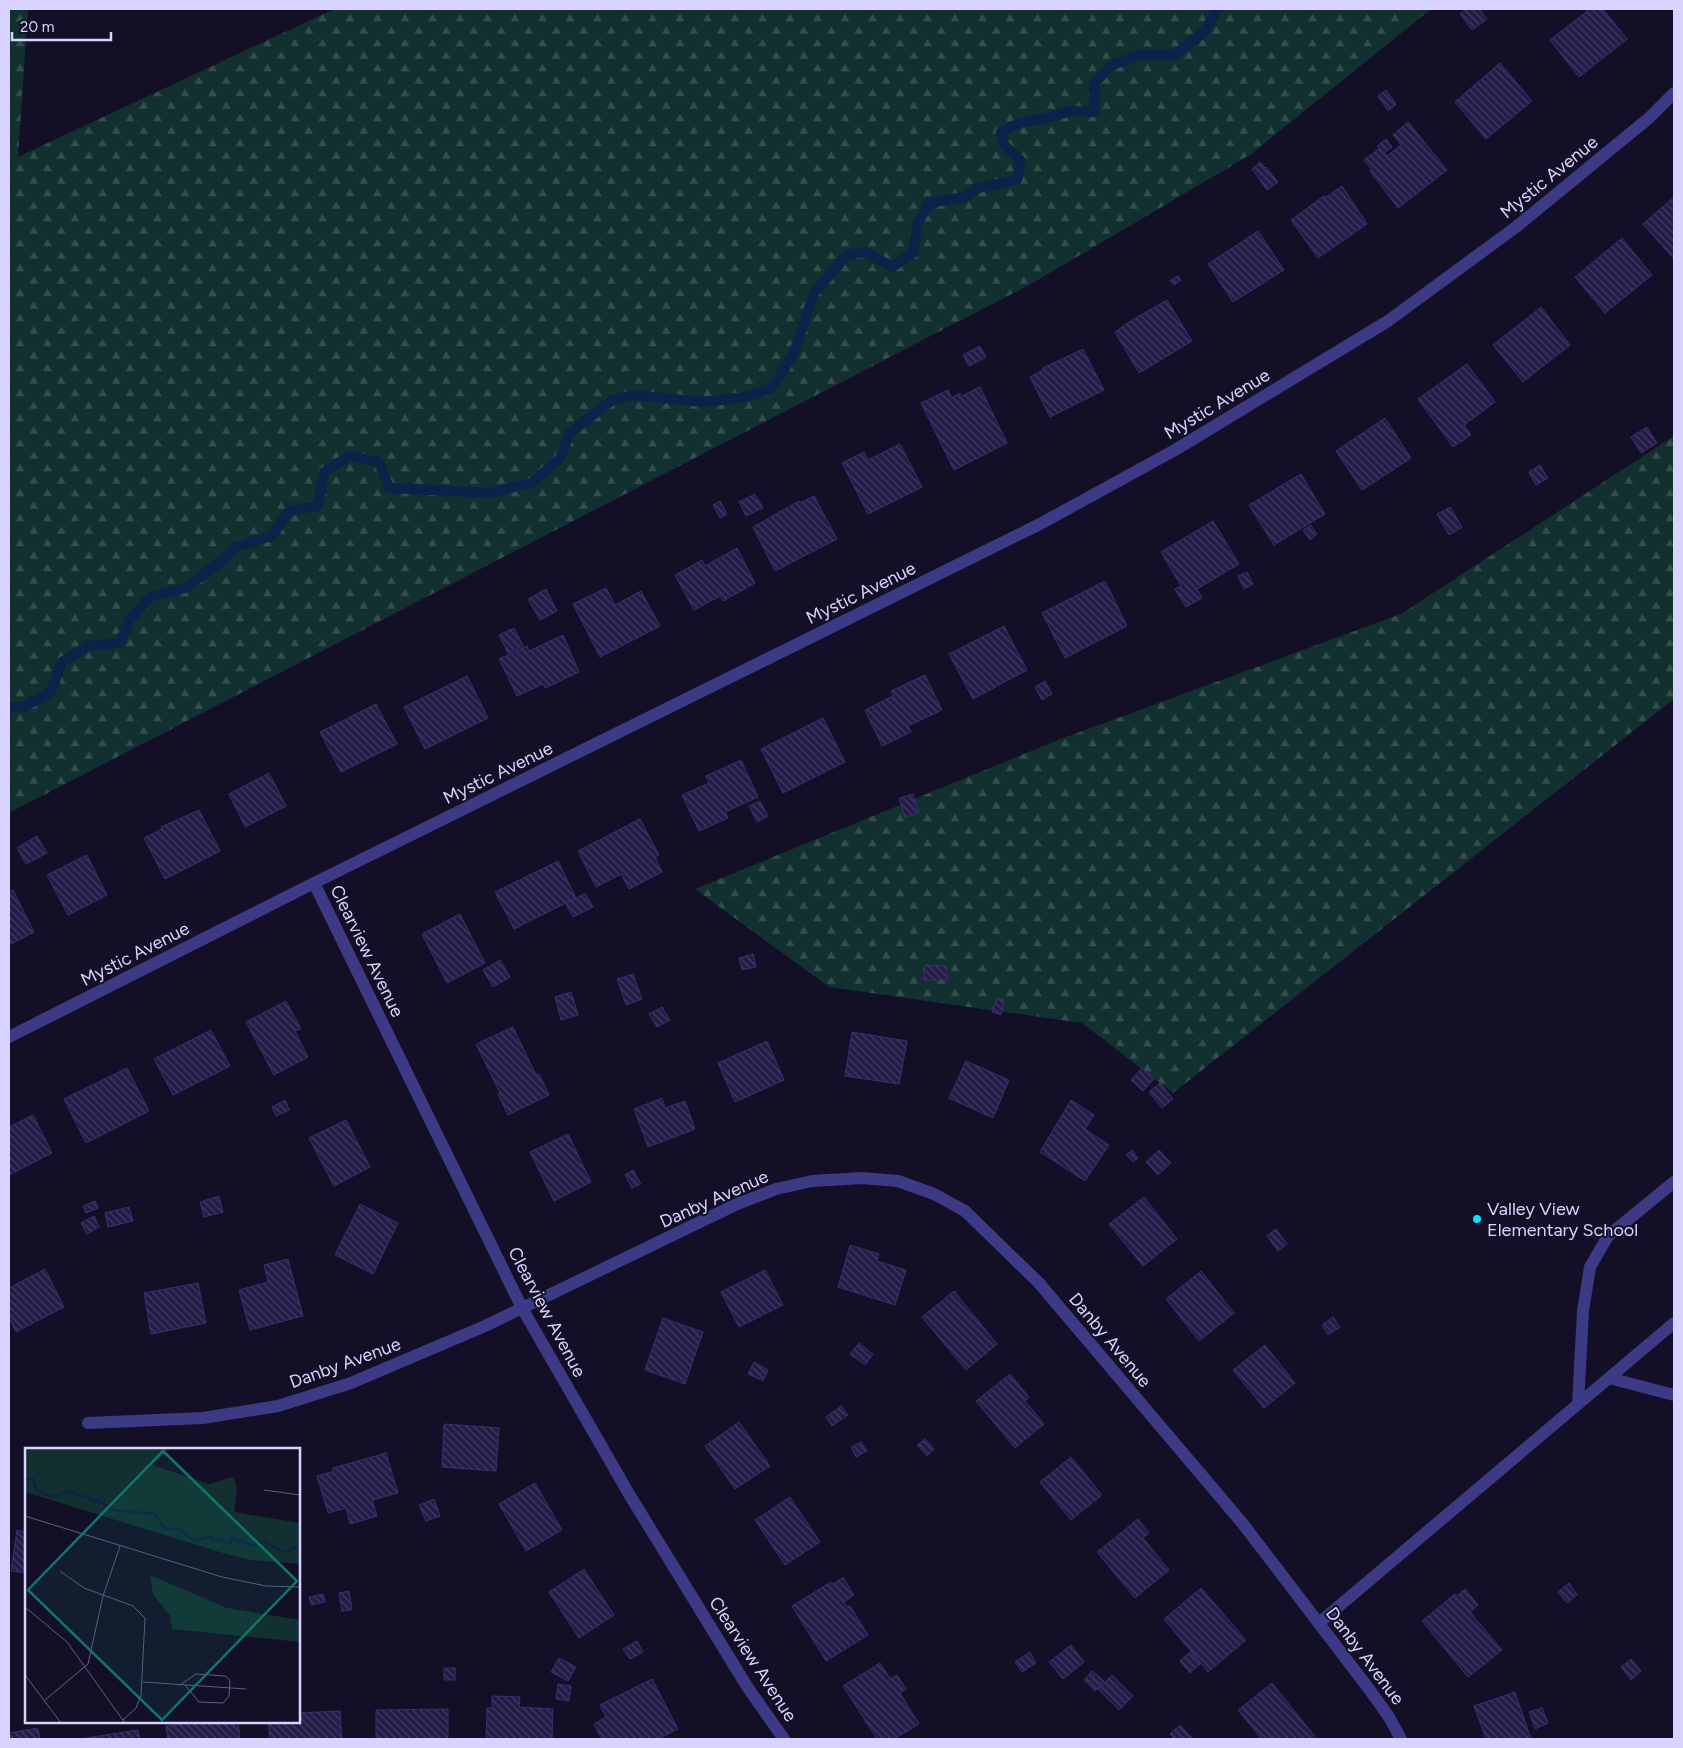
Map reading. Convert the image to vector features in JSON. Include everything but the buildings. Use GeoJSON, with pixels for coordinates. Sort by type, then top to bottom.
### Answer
{"type":"FeatureCollection","features":[{"type":"Feature","properties":{"kind":"street","name":"Mystic Avenue"},"geometry":{"type":"LineString","coordinates":[[9,1037],[314,883],[1040,524],[1175,450],[1388,321],[1516,227],[1648,118],[1674,93]]}},
{"type":"Feature","properties":{"kind":"street","name":"Clearview Avenue"},"geometry":{"type":"LineString","coordinates":[[314,883],[522,1308],[630,1494],[748,1688],[784,1739]]}},
{"type":"Feature","properties":{"kind":"street","name":"Danby Avenue"},"geometry":{"type":"LineString","coordinates":[[88,1423],[203,1418],[278,1406],[351,1383],[456,1339],[734,1205],[776,1189],[812,1181],[862,1178],[898,1181],[934,1194],[965,1211],[1039,1283],[1243,1524],[1369,1689],[1402,1739]]}},
{"type":"Feature","properties":{"kind":"street"},"geometry":{"type":"LineString","coordinates":[[1578,1404],[1583,1311],[1590,1267],[1608,1236],[1674,1182]]}},
{"type":"Feature","properties":{"kind":"street"},"geometry":{"type":"LineString","coordinates":[[1319,1623],[1674,1323]]}},
{"type":"Feature","properties":{"kind":"street"},"geometry":{"type":"LineString","coordinates":[[1609,1378],[1674,1396]]}},
{"type":"Feature","properties":{"kind":"green space"},"geometry":{"type":"Polygon","coordinates":[[[9,9],[28,9],[18,157],[334,9],[1431,9],[1250,155],[1031,284],[9,813],[9,9]]]}},
{"type":"Feature","properties":{"kind":"green space"},"geometry":{"type":"Polygon","coordinates":[[[1674,436],[1674,699],[1173,1093],[1082,1023],[829,987],[695,889],[1058,740],[1401,614],[1674,436]]]}},
{"type":"Feature","properties":{"kind":"waterway"},"geometry":{"type":"LineString","coordinates":[[9,708],[25,706],[51,692],[62,662],[88,646],[120,643],[130,619],[151,596],[185,588],[219,563],[237,546],[272,536],[289,511],[318,506],[324,472],[349,456],[379,462],[389,488],[489,493],[532,483],[560,458],[570,433],[612,400],[632,395],[704,402],[745,397],[772,388],[793,355],[814,293],[847,255],[866,252],[892,267],[913,253],[917,224],[929,203],[965,197],[977,188],[1017,180],[1021,161],[1004,145],[1001,132],[1022,122],[1047,118],[1071,111],[1095,112],[1094,83],[1112,65],[1139,55],[1176,54],[1205,31],[1217,9]]}},
{"type":"Feature","properties":{"kind":"place","name":"Valley View Elementary School"},"geometry":{"type":"Point","coordinates":[1477,1219]}}]}
